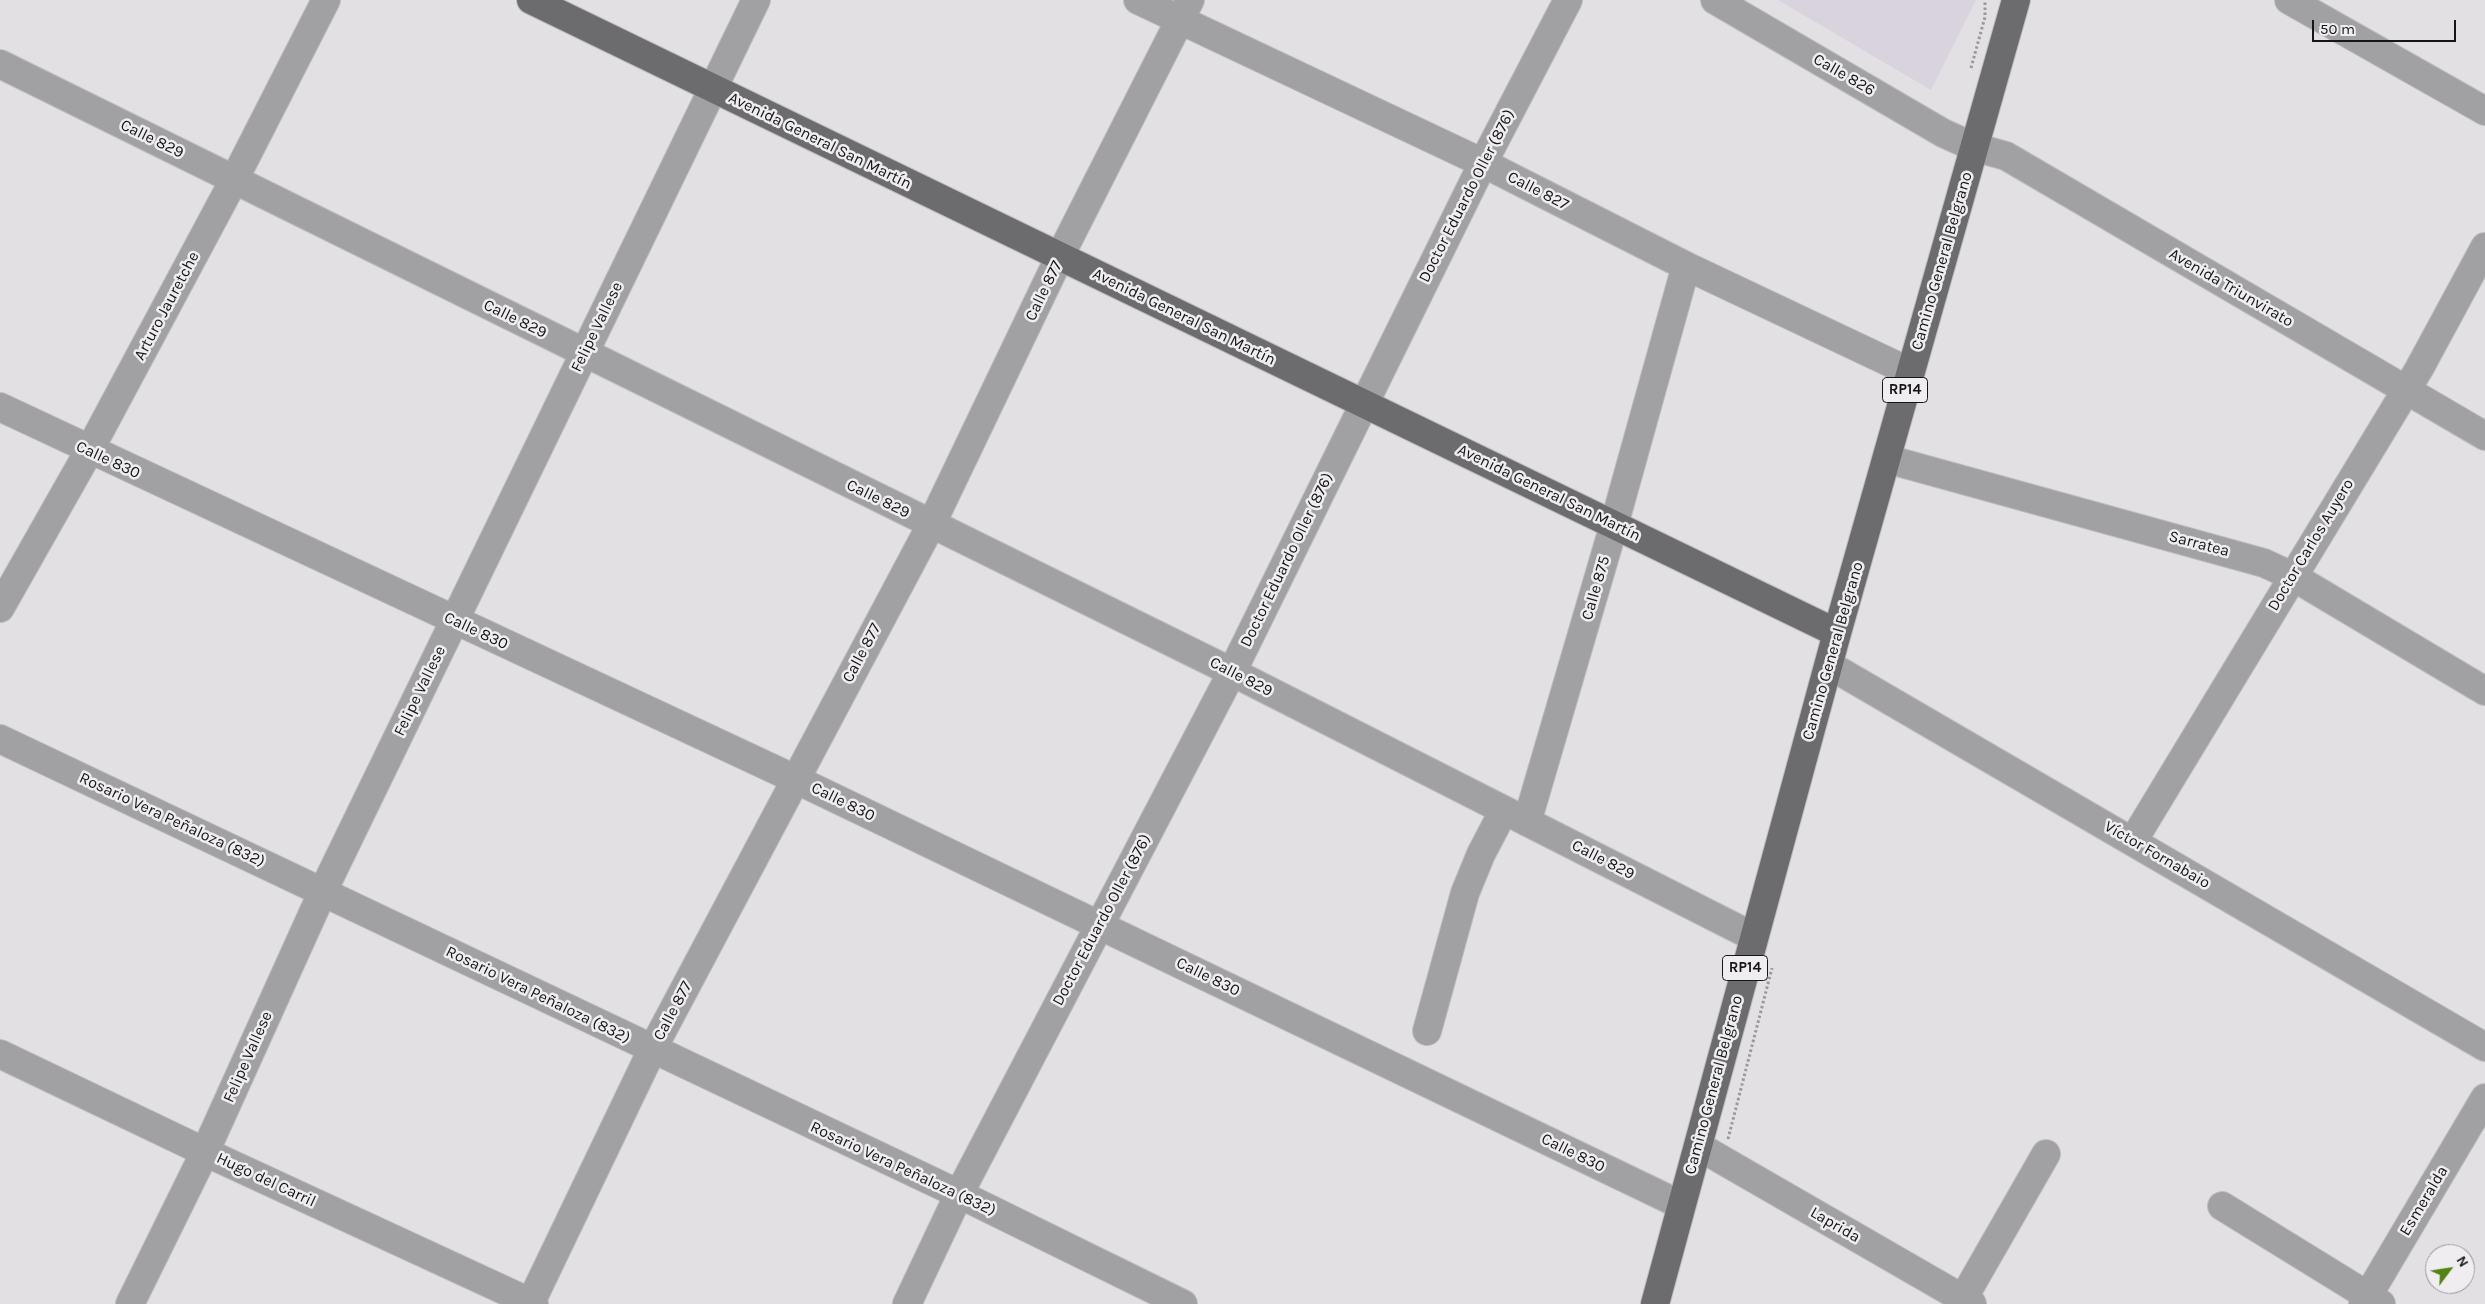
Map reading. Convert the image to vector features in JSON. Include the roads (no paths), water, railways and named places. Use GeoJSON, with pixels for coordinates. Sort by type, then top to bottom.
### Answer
{"type":"FeatureCollection","features":[{"type":"Feature","properties":{"kind":"main road","name":"Avenida General San Martín"},"geometry":{"type":"LineString","coordinates":[[532,0],[712,89],[1837,633]]}},
{"type":"Feature","properties":{"kind":"main road","name":"Camino General Belgrano"},"geometry":{"type":"LineString","coordinates":[[1654,1304],[1837,633],[2016,0]]}},
{"type":"Feature","properties":{"kind":"street","name":"Arturo Jauretche"},"geometry":{"type":"LineString","coordinates":[[0,608],[89,451],[234,180],[326,0]]}},
{"type":"Feature","properties":{"kind":"street","name":"Felipe Vallese"},"geometry":{"type":"LineString","coordinates":[[130,1304],[205,1152],[323,892],[756,0]]}},
{"type":"Feature","properties":{"kind":"street","name":"Calle 827"},"geometry":{"type":"LineString","coordinates":[[1138,0],[1185,10],[1686,266],[1910,372]]}},
{"type":"Feature","properties":{"kind":"street","name":"Doctor Eduardo Oller (876)"},"geometry":{"type":"LineString","coordinates":[[907,1304],[959,1194],[1232,672],[1483,163],[1568,0]]}},
{"type":"Feature","properties":{"kind":"street","name":"Calle 826"},"geometry":{"type":"LineString","coordinates":[[1715,0],[1943,133],[1974,147]]}},
{"type":"Feature","properties":{"kind":"street"},"geometry":{"type":"LineString","coordinates":[[2289,0],[2485,111]]}},
{"type":"Feature","properties":{"kind":"street","name":"Calle 877"},"geometry":{"type":"LineString","coordinates":[[531,1304],[652,1050],[930,525],[1060,256],[1185,10]]}},
{"type":"Feature","properties":{"kind":"street","name":"Calle 829"},"geometry":{"type":"LineString","coordinates":[[0,64],[930,525],[1232,672],[1754,937]]}},
{"type":"Feature","properties":{"kind":"street","name":"Avenida Triunvirato"},"geometry":{"type":"LineString","coordinates":[[1974,147],[2006,156],[2485,436]]}},
{"type":"Feature","properties":{"kind":"street","name":"Doctor Carlos Auyero"},"geometry":{"type":"LineString","coordinates":[[2133,841],[2406,390],[2485,246]]}},
{"type":"Feature","properties":{"kind":"street","name":"Calle 875"},"geometry":{"type":"LineString","coordinates":[[1427,1031],[1465,893],[1481,854],[1516,816],[1614,525],[1686,266]]}},
{"type":"Feature","properties":{"kind":"street","name":"Calle 830"},"geometry":{"type":"LineString","coordinates":[[0,407],[89,451],[795,779],[1681,1205]]}},
{"type":"Feature","properties":{"kind":"street","name":"Sarratea"},"geometry":{"type":"LineString","coordinates":[[1886,459],[2250,558],[2292,576],[2485,691]]}},
{"type":"Feature","properties":{"kind":"street","name":"Víctor Fornabaio"},"geometry":{"type":"LineString","coordinates":[[1829,665],[2485,1047]]}},
{"type":"Feature","properties":{"kind":"street","name":"Rosario Vera Peñaloza (832)"},"geometry":{"type":"LineString","coordinates":[[0,739],[959,1194],[1183,1304]]}},
{"type":"Feature","properties":{"kind":"street","name":"Hugo del Carril"},"geometry":{"type":"LineString","coordinates":[[0,1054],[531,1304]]}},
{"type":"Feature","properties":{"kind":"street","name":"Esmeralda"},"geometry":{"type":"LineString","coordinates":[[2370,1301],[2485,1098]]}},
{"type":"Feature","properties":{"kind":"street","name":"Laprida"},"geometry":{"type":"LineString","coordinates":[[1698,1146],[1965,1302]]}},
{"type":"Feature","properties":{"kind":"street"},"geometry":{"type":"LineString","coordinates":[[1965,1302],[2046,1154]]}},
{"type":"Feature","properties":{"kind":"street"},"geometry":{"type":"LineString","coordinates":[[2222,1206],[2370,1301]]}}]}
